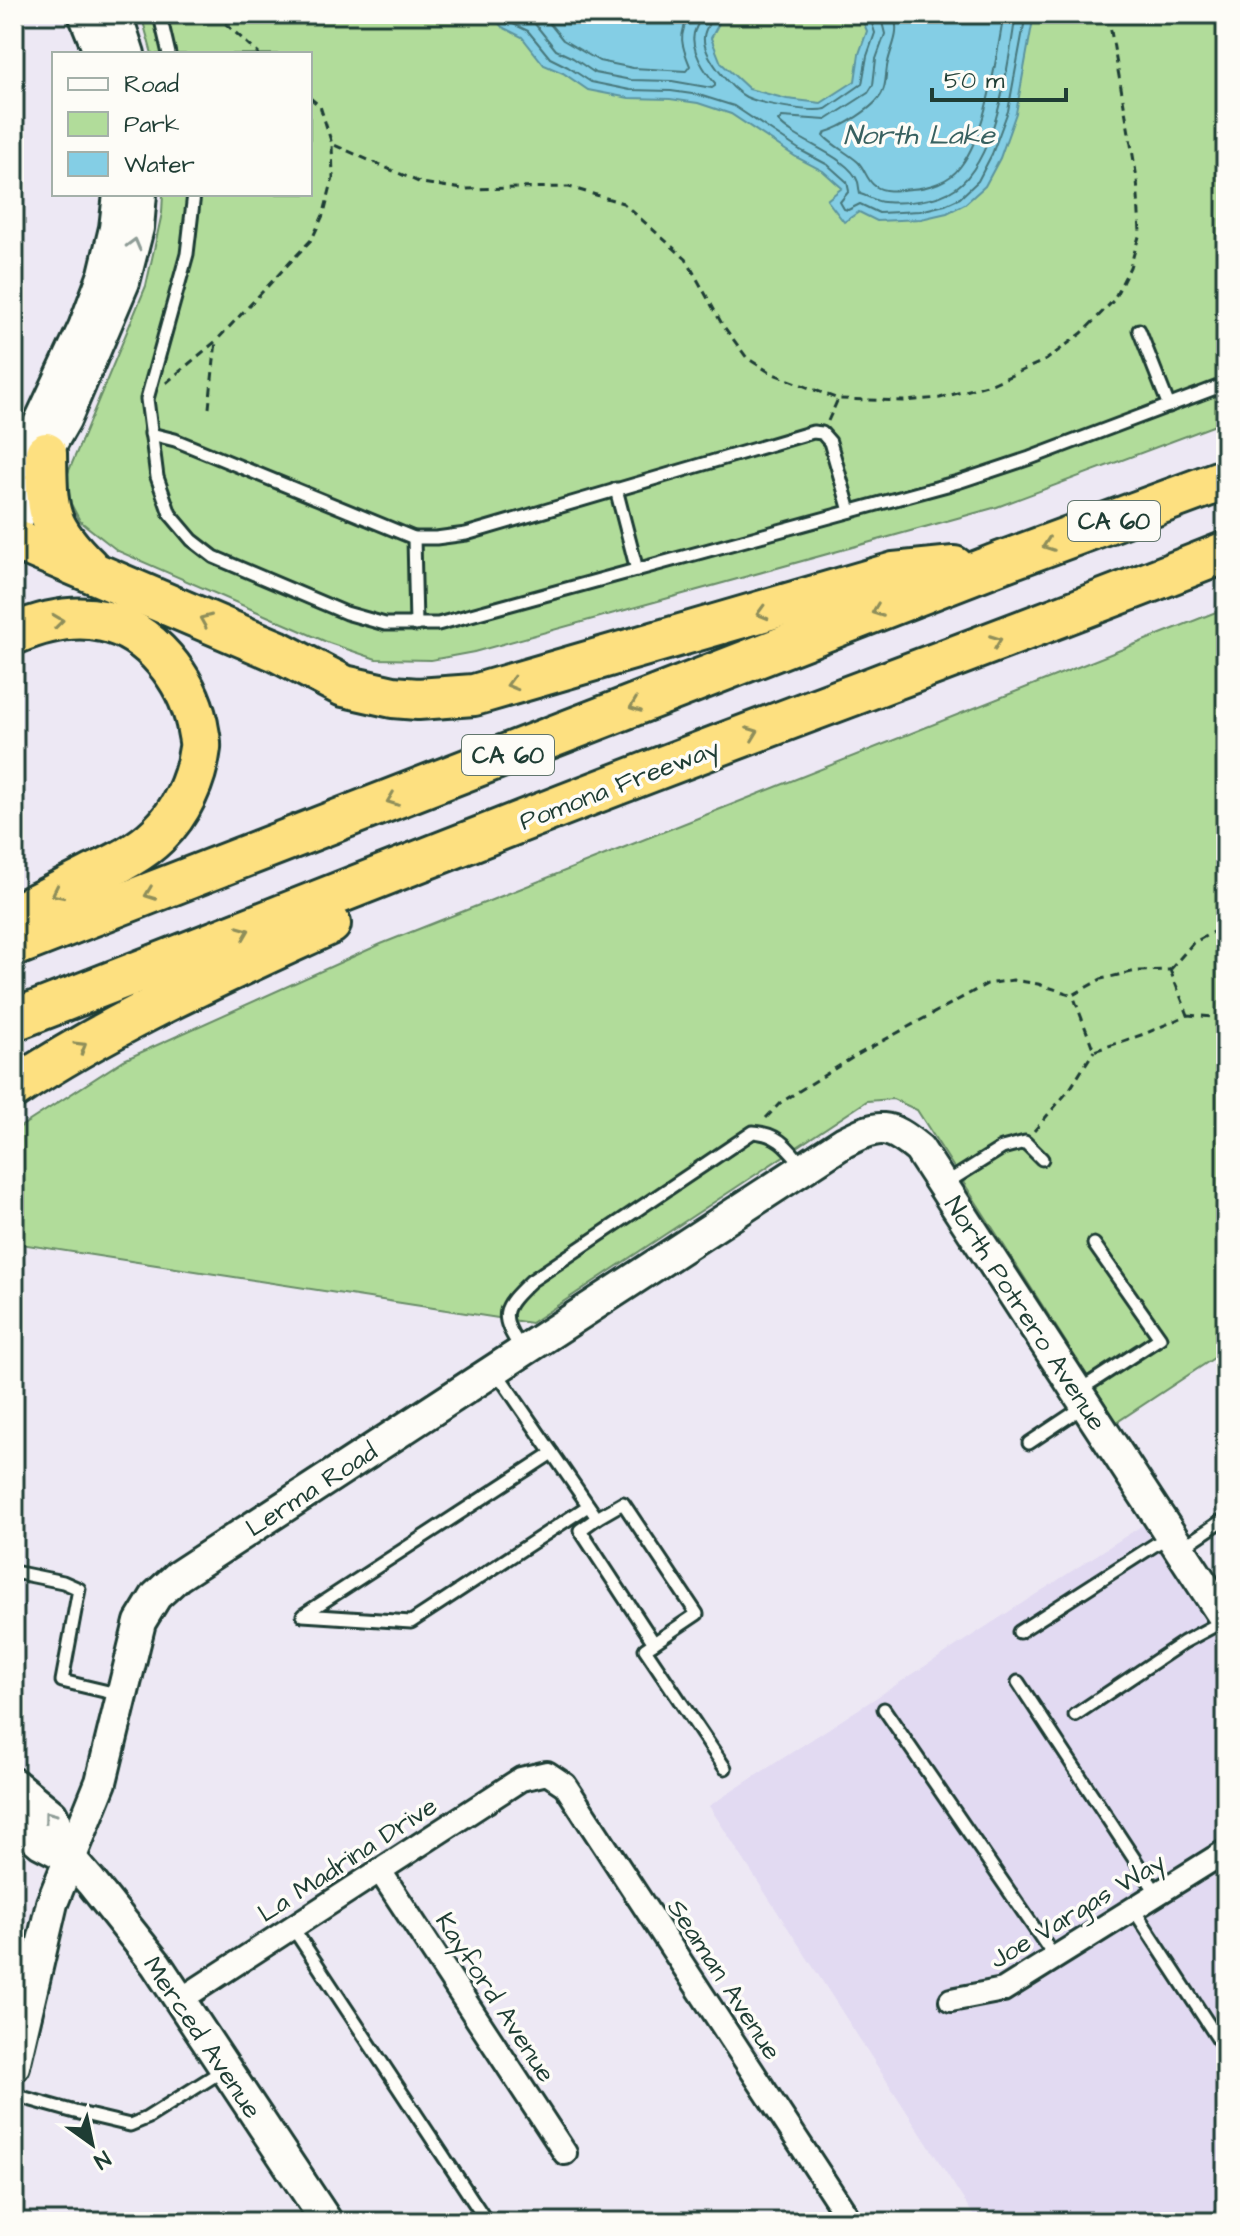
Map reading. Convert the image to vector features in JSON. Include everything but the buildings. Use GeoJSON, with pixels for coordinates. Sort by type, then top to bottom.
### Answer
{"type":"FeatureCollection","features":[{"type":"Feature","properties":{"kind":"highway"},"geometry":{"type":"LineString","coordinates":[[46,453],[47,506],[51,518],[68,547],[94,573]]}},
{"type":"Feature","properties":{"kind":"highway","name":"CA 60"},"geometry":{"type":"LineString","coordinates":[[14,946],[1002,562],[1226,479]]}},
{"type":"Feature","properties":{"kind":"highway"},"geometry":{"type":"LineString","coordinates":[[14,539],[277,651],[344,686],[418,699],[474,695],[894,573],[1002,562]]}},
{"type":"Feature","properties":{"kind":"highway","name":"Pomona Freeway"},"geometry":{"type":"LineString","coordinates":[[14,1020],[680,760],[1226,552]]}},
{"type":"Feature","properties":{"kind":"highway"},"geometry":{"type":"LineString","coordinates":[[14,634],[38,624],[81,619],[104,621],[130,632],[153,647],[178,676],[193,709],[201,745],[183,804],[159,835],[129,857],[14,915]]}},
{"type":"Feature","properties":{"kind":"highway"},"geometry":{"type":"LineString","coordinates":[[14,1088],[99,1036],[170,999],[680,760]]}},
{"type":"Feature","properties":{"kind":"street"},"geometry":{"type":"LineString","coordinates":[[84,14],[99,52]]}},
{"type":"Feature","properties":{"kind":"street"},"geometry":{"type":"LineString","coordinates":[[116,14],[128,52]]}},
{"type":"Feature","properties":{"kind":"street"},"geometry":{"type":"LineString","coordinates":[[14,477],[84,327],[104,274],[119,196]]}},
{"type":"Feature","properties":{"kind":"street"},"geometry":{"type":"LineString","coordinates":[[14,528],[46,453],[65,420],[124,282],[138,228],[141,196]]}},
{"type":"Feature","properties":{"kind":"street","name":"Lerma Road"},"geometry":{"type":"LineString","coordinates":[[14,2066],[52,1903],[101,1782],[140,1622],[156,1596],[178,1576],[844,1142],[868,1130],[887,1129]]}},
{"type":"Feature","properties":{"kind":"street","name":"North Potrero Avenue"},"geometry":{"type":"LineString","coordinates":[[887,1129],[901,1134],[919,1149],[1226,1620]]}},
{"type":"Feature","properties":{"kind":"street","name":"La Madrina Drive"},"geometry":{"type":"LineString","coordinates":[[180,2000],[521,1779],[547,1773]]}},
{"type":"Feature","properties":{"kind":"street","name":"Seaman Avenue"},"geometry":{"type":"LineString","coordinates":[[547,1773],[565,1785],[851,2222]]}},
{"type":"Feature","properties":{"kind":"street","name":"Merced Avenue"},"geometry":{"type":"LineString","coordinates":[[14,1784],[52,1815],[70,1858],[156,1964],[327,2222]]}},
{"type":"Feature","properties":{"kind":"street","name":"Merced Avenue"},"geometry":{"type":"LineString","coordinates":[[14,1820],[41,1843],[70,1858]]}},
{"type":"Feature","properties":{"kind":"street","name":"Joe Vargas Way"},"geometry":{"type":"LineString","coordinates":[[951,2000],[1003,1990],[1226,1851]]}},
{"type":"Feature","properties":{"kind":"street","name":"Kayford Avenue"},"geometry":{"type":"LineString","coordinates":[[380,1871],[565,2153]]}},
{"type":"Feature","properties":{"kind":"lane"},"geometry":{"type":"LineString","coordinates":[[161,14],[169,52]]}},
{"type":"Feature","properties":{"kind":"lane"},"geometry":{"type":"LineString","coordinates":[[194,196],[187,254],[147,399],[157,477],[170,514],[192,540],[214,557],[346,613],[385,624],[438,624],[958,482],[1226,384]]}},
{"type":"Feature","properties":{"kind":"lane"},"geometry":{"type":"LineString","coordinates":[[1139,330],[1169,406]]}},
{"type":"Feature","properties":{"kind":"lane"},"geometry":{"type":"LineString","coordinates":[[151,434],[175,440],[414,538],[466,534],[813,432],[822,433],[830,442],[850,511]]}},
{"type":"Feature","properties":{"kind":"lane"},"geometry":{"type":"LineString","coordinates":[[616,489],[637,570]]}},
{"type":"Feature","properties":{"kind":"lane"},"geometry":{"type":"LineString","coordinates":[[414,538],[416,625]]}},
{"type":"Feature","properties":{"kind":"lane"},"geometry":{"type":"LineString","coordinates":[[522,1351],[506,1318],[508,1303],[531,1281],[753,1132],[769,1134],[787,1147],[804,1168]]}},
{"type":"Feature","properties":{"kind":"lane"},"geometry":{"type":"LineString","coordinates":[[943,1185],[1002,1148],[1025,1142],[1042,1159]]}},
{"type":"Feature","properties":{"kind":"lane"},"geometry":{"type":"LineString","coordinates":[[1029,1443],[1160,1338],[1094,1244]]}},
{"type":"Feature","properties":{"kind":"lane"},"geometry":{"type":"LineString","coordinates":[[494,1369],[597,1518]]}},
{"type":"Feature","properties":{"kind":"lane"},"geometry":{"type":"LineString","coordinates":[[552,1453],[303,1615],[411,1622],[588,1506]]}},
{"type":"Feature","properties":{"kind":"lane"},"geometry":{"type":"LineString","coordinates":[[654,1643],[580,1530],[623,1503],[697,1614],[654,1643],[645,1649],[725,1768]]}},
{"type":"Feature","properties":{"kind":"lane"},"geometry":{"type":"LineString","coordinates":[[1019,1632],[1175,1542],[1226,1518]]}},
{"type":"Feature","properties":{"kind":"lane"},"geometry":{"type":"LineString","coordinates":[[14,1572],[63,1582],[79,1589],[62,1681],[122,1695]]}},
{"type":"Feature","properties":{"kind":"lane"},"geometry":{"type":"LineString","coordinates":[[1075,1715],[1184,1642],[1226,1620]]}},
{"type":"Feature","properties":{"kind":"lane"},"geometry":{"type":"LineString","coordinates":[[1018,1682],[1158,1895]]}},
{"type":"Feature","properties":{"kind":"lane"},"geometry":{"type":"LineString","coordinates":[[884,1709],[1055,1958]]}},
{"type":"Feature","properties":{"kind":"lane"},"geometry":{"type":"LineString","coordinates":[[1134,1910],[1226,2051]]}},
{"type":"Feature","properties":{"kind":"lane"},"geometry":{"type":"LineString","coordinates":[[293,1928],[487,2222]]}},
{"type":"Feature","properties":{"kind":"lane"},"geometry":{"type":"LineString","coordinates":[[14,2095],[130,2125],[147,2118],[225,2069]]}},
{"type":"Feature","properties":{"kind":"path"},"geometry":{"type":"LineString","coordinates":[[215,14],[257,52]]}},
{"type":"Feature","properties":{"kind":"path"},"geometry":{"type":"LineString","coordinates":[[332,144],[421,183],[463,189],[569,187],[623,203],[686,259],[722,324],[747,358],[771,373],[838,399],[903,401],[940,398],[994,383],[1046,360],[1082,333],[1113,301],[1130,267],[1140,233],[1137,178],[1108,14]]}},
{"type":"Feature","properties":{"kind":"path"},"geometry":{"type":"LineString","coordinates":[[147,399],[216,341],[312,239],[324,213],[333,178],[332,144],[320,106],[312,100]]}},
{"type":"Feature","properties":{"kind":"path"},"geometry":{"type":"LineString","coordinates":[[209,408],[216,341]]}},
{"type":"Feature","properties":{"kind":"path"},"geometry":{"type":"LineString","coordinates":[[822,433],[838,399]]}},
{"type":"Feature","properties":{"kind":"path"},"geometry":{"type":"LineString","coordinates":[[753,1132],[780,1103],[855,1056],[987,984],[1013,980],[1073,995],[1101,979],[1136,971],[1170,970],[1193,943],[1226,922]]}},
{"type":"Feature","properties":{"kind":"path"},"geometry":{"type":"LineString","coordinates":[[1170,970],[1188,1015]]}},
{"type":"Feature","properties":{"kind":"path"},"geometry":{"type":"LineString","coordinates":[[1073,995],[1094,1051]]}},
{"type":"Feature","properties":{"kind":"path"},"geometry":{"type":"LineString","coordinates":[[1025,1142],[1070,1089],[1094,1051],[1188,1015],[1226,1018]]}},
{"type":"Feature","properties":{"kind":"shaded area"},"geometry":{"type":"Polygon","coordinates":[[[1146,1523],[1226,1646],[1226,2222],[978,2222],[709,1806],[1146,1523]]]}},
{"type":"Feature","properties":{"kind":"green space"},"geometry":{"type":"Polygon","coordinates":[[[141,14],[1226,14],[1226,421],[997,507],[474,652],[431,660],[376,659],[329,643],[118,551],[80,521],[71,504],[68,473],[146,286],[163,196],[312,196],[312,52],[151,52],[141,14]]]}},
{"type":"Feature","properties":{"kind":"green space"},"geometry":{"type":"Polygon","coordinates":[[[1226,608],[1226,1350],[1117,1422],[917,1110],[893,1099],[867,1101],[531,1323],[14,1243],[14,1131],[124,1060],[381,944],[1226,608]]]}},
{"type":"Feature","properties":{"kind":"water","name":"North Lake"},"geometry":{"type":"Polygon","coordinates":[[[491,14],[724,14],[711,38],[721,63],[749,89],[787,99],[821,103],[855,81],[859,54],[867,31],[860,14],[1034,14],[1016,113],[1000,158],[985,186],[965,204],[947,213],[921,219],[877,221],[859,212],[844,222],[827,200],[842,188],[823,171],[731,114],[698,103],[629,98],[588,90],[563,73],[544,65],[522,37],[502,27],[491,14]]]}}]}
